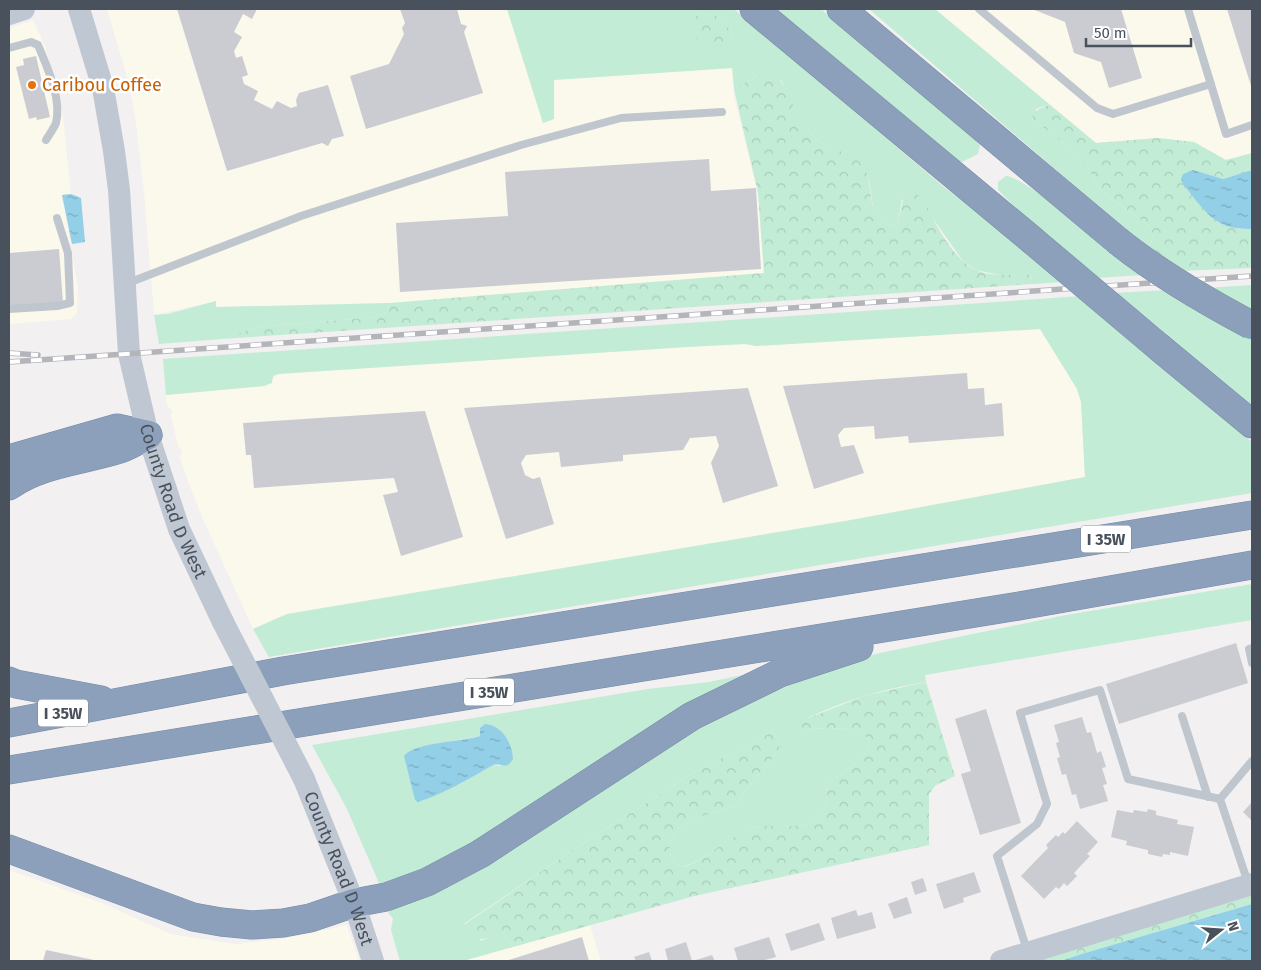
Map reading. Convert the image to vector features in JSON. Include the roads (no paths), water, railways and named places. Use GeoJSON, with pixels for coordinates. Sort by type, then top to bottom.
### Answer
{"type":"FeatureCollection","features":[{"type":"Feature","properties":{"kind":"highway"},"geometry":{"type":"LineString","coordinates":[[754,9],[1252,424]]}},
{"type":"Feature","properties":{"kind":"highway"},"geometry":{"type":"LineString","coordinates":[[841,9],[1118,241],[1170,279],[1252,325]]}},
{"type":"Feature","properties":{"kind":"highway"},"geometry":{"type":"LineString","coordinates":[[9,459],[117,428],[148,435]]}},
{"type":"Feature","properties":{"kind":"highway"},"geometry":{"type":"LineString","coordinates":[[9,486],[35,472],[122,449],[148,435]]}},
{"type":"Feature","properties":{"kind":"highway","name":"I 35W"},"geometry":{"type":"LineString","coordinates":[[9,723],[283,671],[1252,515]]}},
{"type":"Feature","properties":{"kind":"highway","name":"I 35W"},"geometry":{"type":"LineString","coordinates":[[9,770],[1019,606],[1252,565]]}},
{"type":"Feature","properties":{"kind":"highway"},"geometry":{"type":"LineString","coordinates":[[9,849],[165,907],[221,922],[282,923],[310,918],[354,903],[386,897],[427,882],[464,863],[650,742],[735,693],[826,657],[876,642],[936,630],[1019,606]]}},
{"type":"Feature","properties":{"kind":"highway"},"geometry":{"type":"LineString","coordinates":[[9,681],[16,684],[117,702]]}},
{"type":"Feature","properties":{"kind":"main road"},"geometry":{"type":"LineString","coordinates":[[9,14],[24,9]]}},
{"type":"Feature","properties":{"kind":"main road","name":"County Road D West"},"geometry":{"type":"LineString","coordinates":[[79,9],[103,88],[114,151],[129,354],[148,435],[179,529],[223,622],[304,779],[354,903],[373,961]]}},
{"type":"Feature","properties":{"kind":"main road"},"geometry":{"type":"LineString","coordinates":[[1001,961],[1250,885]]}},
{"type":"Feature","properties":{"kind":"lane"},"geometry":{"type":"LineString","coordinates":[[979,9],[1097,108],[1113,114],[1211,84]]}},
{"type":"Feature","properties":{"kind":"lane"},"geometry":{"type":"LineString","coordinates":[[1188,9],[1226,134],[1252,126]]}},
{"type":"Feature","properties":{"kind":"lane"},"geometry":{"type":"LineString","coordinates":[[9,48],[31,42],[38,45],[41,52],[54,95],[56,110],[56,123],[46,140]]}},
{"type":"Feature","properties":{"kind":"lane"},"geometry":{"type":"LineString","coordinates":[[124,285],[301,216],[521,145],[621,118],[722,112]]}},
{"type":"Feature","properties":{"kind":"lane"},"geometry":{"type":"LineString","coordinates":[[9,309],[57,306],[70,303],[68,253],[57,218]]}},
{"type":"Feature","properties":{"kind":"lane"},"geometry":{"type":"LineString","coordinates":[[1252,648],[1249,649],[1252,663]]}},
{"type":"Feature","properties":{"kind":"lane"},"geometry":{"type":"LineString","coordinates":[[1028,953],[997,856],[1036,824],[1048,804],[1020,714],[1100,690],[1128,779],[1220,799]]}},
{"type":"Feature","properties":{"kind":"lane"},"geometry":{"type":"LineString","coordinates":[[1182,716],[1208,797]]}},
{"type":"Feature","properties":{"kind":"lane"},"geometry":{"type":"LineString","coordinates":[[1220,799],[1252,761]]}},
{"type":"Feature","properties":{"kind":"lane"},"geometry":{"type":"LineString","coordinates":[[1220,799],[1250,885]]}},
{"type":"Feature","properties":{"kind":"water"},"geometry":{"type":"Polygon","coordinates":[[[1193,170],[1223,179],[1252,170],[1252,229],[1228,226],[1219,222],[1204,210],[1181,179],[1183,174],[1193,170]]]}},
{"type":"Feature","properties":{"kind":"water"},"geometry":{"type":"Polygon","coordinates":[[[71,194],[81,198],[85,242],[72,244],[62,195],[71,194]]]}},
{"type":"Feature","properties":{"kind":"water"},"geometry":{"type":"Polygon","coordinates":[[[485,724],[497,728],[505,736],[511,747],[513,759],[511,762],[506,765],[493,765],[438,794],[418,802],[415,800],[404,756],[410,751],[428,745],[480,736],[480,728],[485,724]]]}},
{"type":"Feature","properties":{"kind":"water"},"geometry":{"type":"Polygon","coordinates":[[[1252,904],[1252,961],[1061,961],[1082,954],[1252,904]]]}},
{"type":"Feature","properties":{"kind":"railway"},"geometry":{"type":"LineString","coordinates":[[9,362],[1252,276]]}},
{"type":"Feature","properties":{"kind":"railway"},"geometry":{"type":"LineString","coordinates":[[9,353],[38,355]]}},
{"type":"Feature","properties":{"kind":"place","name":"Caribou Coffee"},"geometry":{"type":"Point","coordinates":[32,85]}}]}
